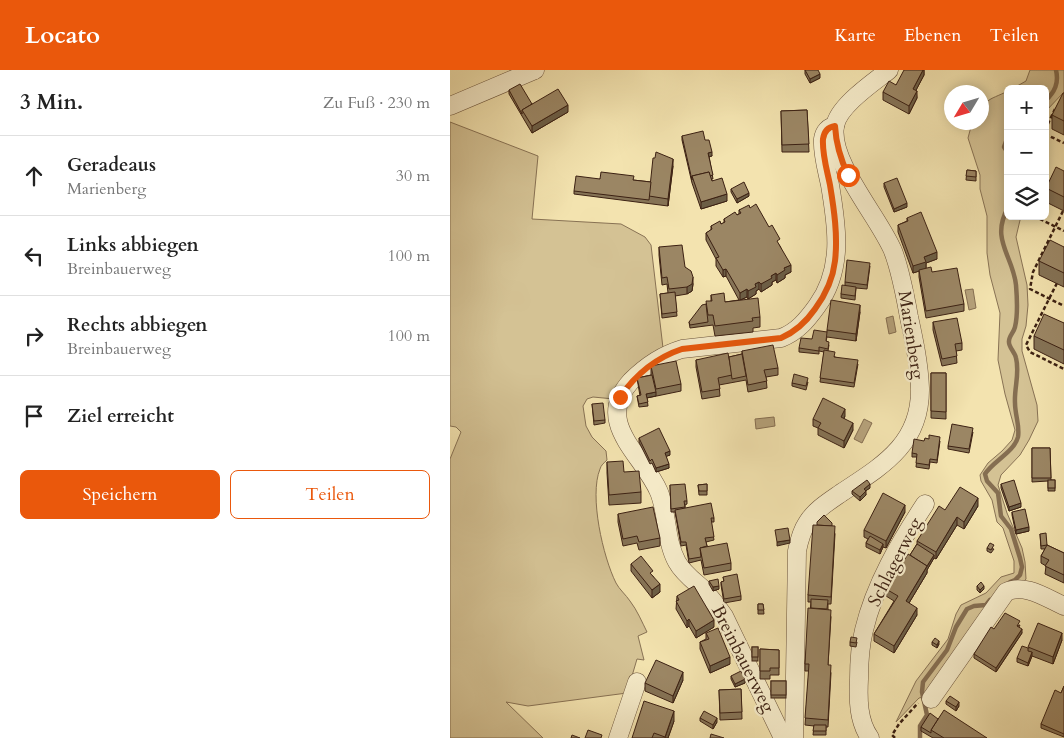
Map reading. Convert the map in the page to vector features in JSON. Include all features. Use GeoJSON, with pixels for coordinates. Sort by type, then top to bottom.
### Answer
{"type":"FeatureCollection","features":[{"type":"Feature","properties":{"kind":"street"},"geometry":{"type":"LineString","coordinates":[[450,106],[535,70]]}},
{"type":"Feature","properties":{"kind":"street"},"geometry":{"type":"LineString","coordinates":[[835,126],[838,116],[846,106],[889,70]]}},
{"type":"Feature","properties":{"kind":"street","name":"Breinbauerweg"},"geometry":{"type":"LineString","coordinates":[[783,738],[724,616],[714,602],[678,563],[671,546],[659,492],[622,434],[616,410],[620,397],[641,371],[668,354],[682,349],[781,338],[801,326],[819,303],[828,289],[833,276],[836,239],[824,191],[823,140],[825,132],[830,127],[835,126]]}},
{"type":"Feature","properties":{"kind":"street","name":"Marienberg"},"geometry":{"type":"LineString","coordinates":[[794,738],[797,551],[800,534],[807,522],[817,511],[885,464],[897,452],[912,427],[920,390],[918,363],[901,274],[883,230],[840,159],[836,144],[835,126]]}},
{"type":"Feature","properties":{"kind":"street","name":"Schlagerweg"},"geometry":{"type":"LineString","coordinates":[[870,738],[862,721],[859,706],[860,663],[864,631],[886,571],[907,531],[925,504]]}},
{"type":"Feature","properties":{"kind":"street"},"geometry":{"type":"LineString","coordinates":[[925,700],[1006,592],[1021,588],[1064,606]]}},
{"type":"Feature","properties":{"kind":"street"},"geometry":{"type":"LineString","coordinates":[[618,738],[637,682]]}},
{"type":"Feature","properties":{"kind":"path"},"geometry":{"type":"LineString","coordinates":[[1049,122],[1057,107]]}},
{"type":"Feature","properties":{"kind":"path"},"geometry":{"type":"LineString","coordinates":[[1049,136],[1064,143]]}},
{"type":"Feature","properties":{"kind":"path"},"geometry":{"type":"LineString","coordinates":[[1063,211],[1033,272],[1030,289],[1064,306]]}},
{"type":"Feature","properties":{"kind":"path"},"geometry":{"type":"LineString","coordinates":[[1042,220],[1064,231]]}},
{"type":"Feature","properties":{"kind":"path"},"geometry":{"type":"LineString","coordinates":[[1057,283],[1026,345],[1030,352],[1064,369]]}},
{"type":"Feature","properties":{"kind":"path"},"geometry":{"type":"LineString","coordinates":[[1047,361],[1049,357]]}},
{"type":"Feature","properties":{"kind":"path"},"geometry":{"type":"LineString","coordinates":[[895,738],[892,735],[898,724],[925,700]]}},
{"type":"Feature","properties":{"kind":"shaded area"},"geometry":{"type":"Polygon","coordinates":[[[1030,70],[1064,70],[1064,92],[1049,108],[1049,85],[1019,85],[1026,81],[1030,70]]]}},
{"type":"Feature","properties":{"kind":"shaded area"},"geometry":{"type":"Polygon","coordinates":[[[1004,93],[1004,220],[1020,220],[1016,237],[1027,285],[1028,305],[1026,326],[1022,339],[1022,351],[1037,405],[1038,421],[1029,440],[1020,455],[1001,475],[998,485],[1007,513],[1022,548],[1026,579],[928,696],[919,698],[896,722],[916,681],[948,639],[961,605],[986,593],[1001,577],[1014,573],[1014,561],[1003,528],[997,522],[992,500],[981,481],[980,475],[988,463],[1012,440],[1015,430],[998,360],[1000,313],[990,275],[987,253],[987,216],[980,189],[980,175],[968,138],[970,130],[989,130],[989,100],[1004,93]]]}},
{"type":"Feature","properties":{"kind":"shaded area"},"geometry":{"type":"Polygon","coordinates":[[[450,122],[538,156],[532,219],[621,224],[645,237],[651,245],[663,348],[614,399],[593,397],[587,399],[583,406],[586,426],[592,437],[606,451],[607,460],[600,469],[596,495],[602,543],[616,583],[635,608],[647,632],[638,636],[644,660],[637,659],[627,693],[528,706],[506,702],[543,738],[450,738],[450,459],[461,432],[456,427],[450,426],[450,122]]]}},
{"type":"Feature","properties":{"kind":"shaded area"},"geometry":{"type":"Polygon","coordinates":[[[973,289],[976,308],[969,310],[965,290],[973,289]]]}},
{"type":"Feature","properties":{"kind":"shaded area"},"geometry":{"type":"Polygon","coordinates":[[[893,316],[896,332],[889,334],[886,318],[893,316]]]}},
{"type":"Feature","properties":{"kind":"shaded area"},"geometry":{"type":"Polygon","coordinates":[[[774,417],[775,426],[756,429],[755,419],[774,417]]]}},
{"type":"Feature","properties":{"kind":"shaded area"},"geometry":{"type":"Polygon","coordinates":[[[864,419],[872,423],[862,443],[854,439],[864,419]]]}},
{"type":"Feature","properties":{"kind":"building"},"geometry":{"type":"Polygon","coordinates":[[[805,70],[818,70],[820,74],[810,79],[805,70]]]}},
{"type":"Feature","properties":{"kind":"building"},"geometry":{"type":"Polygon","coordinates":[[[904,70],[923,70],[913,89],[917,91],[909,106],[883,92],[889,81],[896,85],[904,70]]]}},
{"type":"Feature","properties":{"kind":"building"},"geometry":{"type":"Polygon","coordinates":[[[520,84],[532,104],[522,110],[522,114],[509,90],[520,84]]]}},
{"type":"Feature","properties":{"kind":"building"},"geometry":{"type":"Polygon","coordinates":[[[558,89],[568,105],[532,126],[522,110],[558,89]]]}},
{"type":"Feature","properties":{"kind":"building"},"geometry":{"type":"Polygon","coordinates":[[[1064,93],[1064,121],[1052,115],[1064,93]]]}},
{"type":"Feature","properties":{"kind":"building"},"geometry":{"type":"Polygon","coordinates":[[[807,110],[809,144],[782,145],[781,111],[807,110]]]}},
{"type":"Feature","properties":{"kind":"building"},"geometry":{"type":"Polygon","coordinates":[[[703,131],[705,140],[709,140],[712,152],[708,153],[713,175],[710,176],[709,172],[692,176],[692,180],[682,136],[703,131]]]}},
{"type":"Feature","properties":{"kind":"building"},"geometry":{"type":"Polygon","coordinates":[[[656,152],[673,159],[668,199],[649,196],[653,158],[655,158],[656,152]]]}},
{"type":"Feature","properties":{"kind":"building"},"geometry":{"type":"Polygon","coordinates":[[[1056,167],[1064,171],[1064,197],[1049,190],[1049,182],[1056,167]]]}},
{"type":"Feature","properties":{"kind":"building"},"geometry":{"type":"Polygon","coordinates":[[[967,170],[976,171],[976,177],[966,176],[967,170]]]}},
{"type":"Feature","properties":{"kind":"building"},"geometry":{"type":"Polygon","coordinates":[[[601,172],[634,176],[633,180],[651,182],[649,200],[574,191],[576,176],[600,179],[601,172]]]}},
{"type":"Feature","properties":{"kind":"building"},"geometry":{"type":"Polygon","coordinates":[[[709,172],[712,181],[722,178],[727,194],[701,202],[692,176],[709,172]]]}},
{"type":"Feature","properties":{"kind":"building"},"geometry":{"type":"Polygon","coordinates":[[[897,178],[907,203],[894,209],[884,183],[897,178]]]}},
{"type":"Feature","properties":{"kind":"building"},"geometry":{"type":"Polygon","coordinates":[[[744,182],[749,193],[737,199],[731,189],[744,182]]]}},
{"type":"Feature","properties":{"kind":"building"},"geometry":{"type":"Polygon","coordinates":[[[756,204],[769,227],[772,225],[780,239],[777,241],[791,265],[761,284],[759,282],[755,284],[756,287],[740,293],[726,269],[723,270],[716,258],[719,257],[706,233],[712,229],[711,226],[720,221],[721,224],[725,222],[724,219],[735,212],[737,215],[741,213],[739,210],[749,205],[750,208],[756,204]]]}},
{"type":"Feature","properties":{"kind":"building"},"geometry":{"type":"Polygon","coordinates":[[[921,212],[937,252],[924,257],[926,262],[913,266],[898,225],[908,221],[907,218],[921,212]]]}},
{"type":"Feature","properties":{"kind":"building"},"geometry":{"type":"Polygon","coordinates":[[[1050,240],[1064,247],[1064,273],[1039,261],[1050,240]]]}},
{"type":"Feature","properties":{"kind":"building"},"geometry":{"type":"Polygon","coordinates":[[[682,245],[685,267],[691,271],[693,277],[692,284],[687,287],[669,289],[667,277],[662,278],[659,247],[682,245]]]}},
{"type":"Feature","properties":{"kind":"building"},"geometry":{"type":"Polygon","coordinates":[[[847,260],[870,263],[867,285],[845,282],[847,260]]]}},
{"type":"Feature","properties":{"kind":"building"},"geometry":{"type":"Polygon","coordinates":[[[931,267],[932,272],[957,268],[964,304],[926,311],[919,270],[931,267]]]}},
{"type":"Feature","properties":{"kind":"building"},"geometry":{"type":"Polygon","coordinates":[[[842,285],[856,287],[855,296],[841,294],[842,285]]]}},
{"type":"Feature","properties":{"kind":"building"},"geometry":{"type":"Polygon","coordinates":[[[675,292],[677,312],[662,314],[660,294],[675,292]]]}},
{"type":"Feature","properties":{"kind":"building"},"geometry":{"type":"Polygon","coordinates":[[[724,293],[725,302],[758,298],[760,317],[752,318],[753,321],[715,326],[713,315],[708,315],[706,301],[712,301],[711,295],[724,293]]]}},
{"type":"Feature","properties":{"kind":"building"},"geometry":{"type":"Polygon","coordinates":[[[831,300],[860,305],[856,334],[827,330],[831,300]]]}},
{"type":"Feature","properties":{"kind":"building"},"geometry":{"type":"Polygon","coordinates":[[[706,304],[708,322],[690,325],[689,322],[702,305],[706,304]]]}},
{"type":"Feature","properties":{"kind":"building"},"geometry":{"type":"Polygon","coordinates":[[[1044,314],[1064,323],[1064,350],[1034,336],[1044,314]]]}},
{"type":"Feature","properties":{"kind":"building"},"geometry":{"type":"Polygon","coordinates":[[[957,318],[962,343],[955,344],[957,356],[942,359],[933,322],[957,318]]]}},
{"type":"Feature","properties":{"kind":"building"},"geometry":{"type":"Polygon","coordinates":[[[814,330],[827,332],[826,341],[829,342],[828,349],[819,347],[819,351],[799,348],[801,338],[812,339],[814,330]]]}},
{"type":"Feature","properties":{"kind":"building"},"geometry":{"type":"Polygon","coordinates":[[[773,345],[778,368],[764,370],[767,381],[748,385],[742,351],[773,345]]]}},
{"type":"Feature","properties":{"kind":"building"},"geometry":{"type":"Polygon","coordinates":[[[824,350],[835,352],[834,357],[858,360],[854,383],[820,378],[824,350]]]}},
{"type":"Feature","properties":{"kind":"building"},"geometry":{"type":"Polygon","coordinates":[[[728,353],[732,375],[718,378],[720,389],[702,392],[696,360],[728,353]]]}},
{"type":"Feature","properties":{"kind":"building"},"geometry":{"type":"Polygon","coordinates":[[[742,354],[746,376],[732,379],[729,357],[742,354]]]}},
{"type":"Feature","properties":{"kind":"building"},"geometry":{"type":"Polygon","coordinates":[[[676,361],[681,384],[656,389],[651,366],[676,361]]]}},
{"type":"Feature","properties":{"kind":"building"},"geometry":{"type":"Polygon","coordinates":[[[931,373],[946,373],[946,412],[931,411],[931,373]]]}},
{"type":"Feature","properties":{"kind":"building"},"geometry":{"type":"Polygon","coordinates":[[[794,374],[808,378],[806,386],[792,383],[794,374]]]}},
{"type":"Feature","properties":{"kind":"building"},"geometry":{"type":"Polygon","coordinates":[[[652,375],[656,392],[646,394],[648,402],[639,404],[637,396],[641,395],[637,378],[652,375]]]}},
{"type":"Feature","properties":{"kind":"building"},"geometry":{"type":"Polygon","coordinates":[[[823,398],[845,409],[841,417],[853,423],[844,441],[818,428],[821,423],[813,419],[823,398]]]}},
{"type":"Feature","properties":{"kind":"building"},"geometry":{"type":"Polygon","coordinates":[[[603,403],[605,420],[594,421],[592,404],[603,403]]]}},
{"type":"Feature","properties":{"kind":"building"},"geometry":{"type":"Polygon","coordinates":[[[952,424],[973,428],[969,449],[948,446],[952,424]]]}},
{"type":"Feature","properties":{"kind":"building"},"geometry":{"type":"Polygon","coordinates":[[[659,428],[670,451],[665,453],[669,464],[656,468],[652,459],[650,461],[639,438],[659,428]]]}},
{"type":"Feature","properties":{"kind":"building"},"geometry":{"type":"Polygon","coordinates":[[[929,435],[940,437],[937,460],[930,459],[929,465],[916,463],[917,454],[912,453],[914,439],[924,441],[925,438],[929,439],[929,435]]]}},
{"type":"Feature","properties":{"kind":"building"},"geometry":{"type":"Polygon","coordinates":[[[1032,448],[1050,448],[1051,478],[1032,478],[1032,448]]]}},
{"type":"Feature","properties":{"kind":"building"},"geometry":{"type":"Polygon","coordinates":[[[623,461],[624,472],[639,471],[641,492],[609,495],[607,462],[623,461]]]}},
{"type":"Feature","properties":{"kind":"building"},"geometry":{"type":"Polygon","coordinates":[[[867,480],[870,484],[864,489],[866,491],[860,497],[852,491],[867,480]]]}},
{"type":"Feature","properties":{"kind":"building"},"geometry":{"type":"Polygon","coordinates":[[[1014,480],[1021,503],[1009,507],[1001,484],[1014,480]]]}},
{"type":"Feature","properties":{"kind":"building"},"geometry":{"type":"Polygon","coordinates":[[[1048,480],[1055,480],[1055,488],[1048,488],[1048,480]]]}},
{"type":"Feature","properties":{"kind":"building"},"geometry":{"type":"Polygon","coordinates":[[[685,484],[687,501],[684,501],[685,507],[671,509],[670,485],[685,484]]]}},
{"type":"Feature","properties":{"kind":"building"},"geometry":{"type":"Polygon","coordinates":[[[707,484],[707,491],[699,491],[698,485],[707,484]]]}},
{"type":"Feature","properties":{"kind":"building"},"geometry":{"type":"Polygon","coordinates":[[[960,487],[978,498],[964,522],[957,517],[936,552],[917,541],[939,506],[945,510],[960,487]]]}},
{"type":"Feature","properties":{"kind":"building"},"geometry":{"type":"Polygon","coordinates":[[[883,493],[905,505],[886,541],[864,530],[883,493]]]}},
{"type":"Feature","properties":{"kind":"building"},"geometry":{"type":"Polygon","coordinates":[[[711,503],[714,518],[711,518],[714,537],[705,538],[707,546],[700,548],[701,557],[689,559],[686,542],[681,542],[675,510],[711,503]]]}},
{"type":"Feature","properties":{"kind":"building"},"geometry":{"type":"Polygon","coordinates":[[[653,507],[660,538],[639,542],[637,536],[623,539],[618,514],[653,507]]]}},
{"type":"Feature","properties":{"kind":"building"},"geometry":{"type":"Polygon","coordinates":[[[1025,509],[1029,527],[1016,530],[1012,512],[1025,509]]]}},
{"type":"Feature","properties":{"kind":"building"},"geometry":{"type":"Polygon","coordinates":[[[824,515],[832,523],[832,526],[817,525],[817,522],[824,515]]]}},
{"type":"Feature","properties":{"kind":"building"},"geometry":{"type":"Polygon","coordinates":[[[813,525],[835,526],[831,597],[808,595],[813,525]]]}},
{"type":"Feature","properties":{"kind":"building"},"geometry":{"type":"Polygon","coordinates":[[[788,528],[790,540],[777,542],[775,530],[788,528]]]}},
{"type":"Feature","properties":{"kind":"building"},"geometry":{"type":"Polygon","coordinates":[[[1046,533],[1047,545],[1041,546],[1040,534],[1046,533]]]}},
{"type":"Feature","properties":{"kind":"building"},"geometry":{"type":"Polygon","coordinates":[[[870,536],[883,544],[880,550],[866,543],[870,536]]]}},
{"type":"Feature","properties":{"kind":"building"},"geometry":{"type":"Polygon","coordinates":[[[727,543],[731,563],[704,568],[700,548],[727,543]]]}},
{"type":"Feature","properties":{"kind":"building"},"geometry":{"type":"Polygon","coordinates":[[[990,543],[994,545],[991,550],[987,548],[990,543]]]}},
{"type":"Feature","properties":{"kind":"building"},"geometry":{"type":"Polygon","coordinates":[[[917,544],[934,555],[927,566],[910,555],[917,544]]]}},
{"type":"Feature","properties":{"kind":"building"},"geometry":{"type":"Polygon","coordinates":[[[1047,545],[1064,553],[1064,575],[1045,566],[1049,560],[1041,556],[1047,545]]]}},
{"type":"Feature","properties":{"kind":"building"},"geometry":{"type":"Polygon","coordinates":[[[908,554],[927,566],[906,601],[917,608],[894,646],[874,634],[898,596],[886,589],[908,554]]]}},
{"type":"Feature","properties":{"kind":"building"},"geometry":{"type":"Polygon","coordinates":[[[641,556],[653,571],[650,573],[660,584],[652,590],[631,564],[641,556]]]}},
{"type":"Feature","properties":{"kind":"building"},"geometry":{"type":"Polygon","coordinates":[[[737,574],[741,596],[724,599],[721,582],[724,581],[723,577],[737,574]]]}},
{"type":"Feature","properties":{"kind":"building"},"geometry":{"type":"Polygon","coordinates":[[[718,579],[719,586],[713,587],[709,581],[718,579]]]}},
{"type":"Feature","properties":{"kind":"building"},"geometry":{"type":"Polygon","coordinates":[[[981,582],[984,586],[980,590],[977,586],[981,582]]]}},
{"type":"Feature","properties":{"kind":"building"},"geometry":{"type":"Polygon","coordinates":[[[694,586],[714,620],[696,631],[689,619],[687,621],[676,601],[679,600],[677,596],[694,586]]]}},
{"type":"Feature","properties":{"kind":"building"},"geometry":{"type":"Polygon","coordinates":[[[811,599],[828,600],[827,609],[811,608],[811,599]]]}},
{"type":"Feature","properties":{"kind":"building"},"geometry":{"type":"Polygon","coordinates":[[[758,604],[763,604],[764,610],[758,610],[758,604]]]}},
{"type":"Feature","properties":{"kind":"building"},"geometry":{"type":"Polygon","coordinates":[[[808,608],[831,610],[828,720],[805,718],[809,664],[805,664],[808,608]]]}},
{"type":"Feature","properties":{"kind":"building"},"geometry":{"type":"Polygon","coordinates":[[[1005,613],[1020,621],[1017,626],[1022,629],[996,668],[974,654],[991,627],[994,629],[1005,613]]]}},
{"type":"Feature","properties":{"kind":"building"},"geometry":{"type":"Polygon","coordinates":[[[1038,623],[1062,633],[1053,657],[1028,647],[1038,623]]]}},
{"type":"Feature","properties":{"kind":"building"},"geometry":{"type":"Polygon","coordinates":[[[718,628],[730,657],[710,666],[700,642],[709,639],[706,633],[718,628]]]}},
{"type":"Feature","properties":{"kind":"building"},"geometry":{"type":"Polygon","coordinates":[[[851,637],[857,638],[856,643],[850,642],[851,637]]]}},
{"type":"Feature","properties":{"kind":"building"},"geometry":{"type":"Polygon","coordinates":[[[935,638],[939,641],[937,645],[932,642],[935,638]]]}},
{"type":"Feature","properties":{"kind":"building"},"geometry":{"type":"Polygon","coordinates":[[[1022,646],[1032,652],[1028,663],[1017,658],[1022,646]]]}},
{"type":"Feature","properties":{"kind":"building"},"geometry":{"type":"Polygon","coordinates":[[[752,647],[758,647],[758,657],[752,657],[752,647]]]}},
{"type":"Feature","properties":{"kind":"building"},"geometry":{"type":"Polygon","coordinates":[[[760,649],[779,650],[779,668],[770,668],[770,671],[760,671],[760,649]]]}},
{"type":"Feature","properties":{"kind":"building"},"geometry":{"type":"Polygon","coordinates":[[[656,660],[683,672],[673,696],[645,683],[656,660]]]}},
{"type":"Feature","properties":{"kind":"building"},"geometry":{"type":"Polygon","coordinates":[[[741,671],[745,679],[735,684],[731,676],[741,671]]]}},
{"type":"Feature","properties":{"kind":"building"},"geometry":{"type":"Polygon","coordinates":[[[771,681],[786,681],[786,695],[771,695],[771,681]]]}},
{"type":"Feature","properties":{"kind":"building"},"geometry":{"type":"Polygon","coordinates":[[[1064,686],[1064,734],[1041,724],[1055,690],[1061,693],[1064,686]]]}},
{"type":"Feature","properties":{"kind":"building"},"geometry":{"type":"Polygon","coordinates":[[[741,689],[742,712],[720,713],[719,690],[741,689]]]}},
{"type":"Feature","properties":{"kind":"building"},"geometry":{"type":"Polygon","coordinates":[[[950,696],[959,702],[956,707],[946,701],[950,696]]]}},
{"type":"Feature","properties":{"kind":"building"},"geometry":{"type":"Polygon","coordinates":[[[644,701],[674,711],[665,737],[654,733],[652,738],[632,738],[644,701]]]}},
{"type":"Feature","properties":{"kind":"building"},"geometry":{"type":"Polygon","coordinates":[[[944,710],[987,738],[944,738],[931,730],[944,710]]]}},
{"type":"Feature","properties":{"kind":"building"},"geometry":{"type":"Polygon","coordinates":[[[704,711],[717,718],[713,725],[700,718],[704,711]]]}},
{"type":"Feature","properties":{"kind":"building"},"geometry":{"type":"Polygon","coordinates":[[[930,713],[938,719],[931,733],[921,727],[930,713]]]}},
{"type":"Feature","properties":{"kind":"building"},"geometry":{"type":"Polygon","coordinates":[[[814,725],[826,725],[826,731],[813,731],[814,725]]]}},
{"type":"Feature","properties":{"kind":"building"},"geometry":{"type":"Polygon","coordinates":[[[588,730],[602,735],[601,738],[585,738],[588,730]]]}},
{"type":"Feature","properties":{"kind":"building"},"geometry":{"type":"Polygon","coordinates":[[[711,734],[724,738],[710,738],[711,734]]]}},
{"type":"Feature","properties":{"kind":"waterway"},"geometry":{"type":"LineString","coordinates":[[1049,96],[1055,87],[1057,79],[1056,70]]}},
{"type":"Feature","properties":{"kind":"waterway"},"geometry":{"type":"LineString","coordinates":[[1004,217],[1001,229],[1002,238],[1016,285],[1016,322],[1009,343],[1017,364],[1015,403],[1018,437],[1008,452],[985,474],[987,481],[998,493],[1001,516],[1011,529],[1020,558],[1022,567],[1020,575],[1010,582]]}},
{"type":"Feature","properties":{"kind":"waterway"},"geometry":{"type":"LineString","coordinates":[[920,738],[920,726],[927,715],[922,692],[923,682],[947,650],[956,627],[967,609],[986,605],[990,600]]}},
{"type":"Feature","properties":{"kind":"route"},"geometry":{"type":"LineString","coordinates":[[620,397],[641,371],[668,354],[682,349],[781,338],[801,326],[828,289],[836,259],[834,214],[824,158],[823,140],[825,132],[830,127],[835,126],[836,144],[840,159],[848,175]]}}]}
